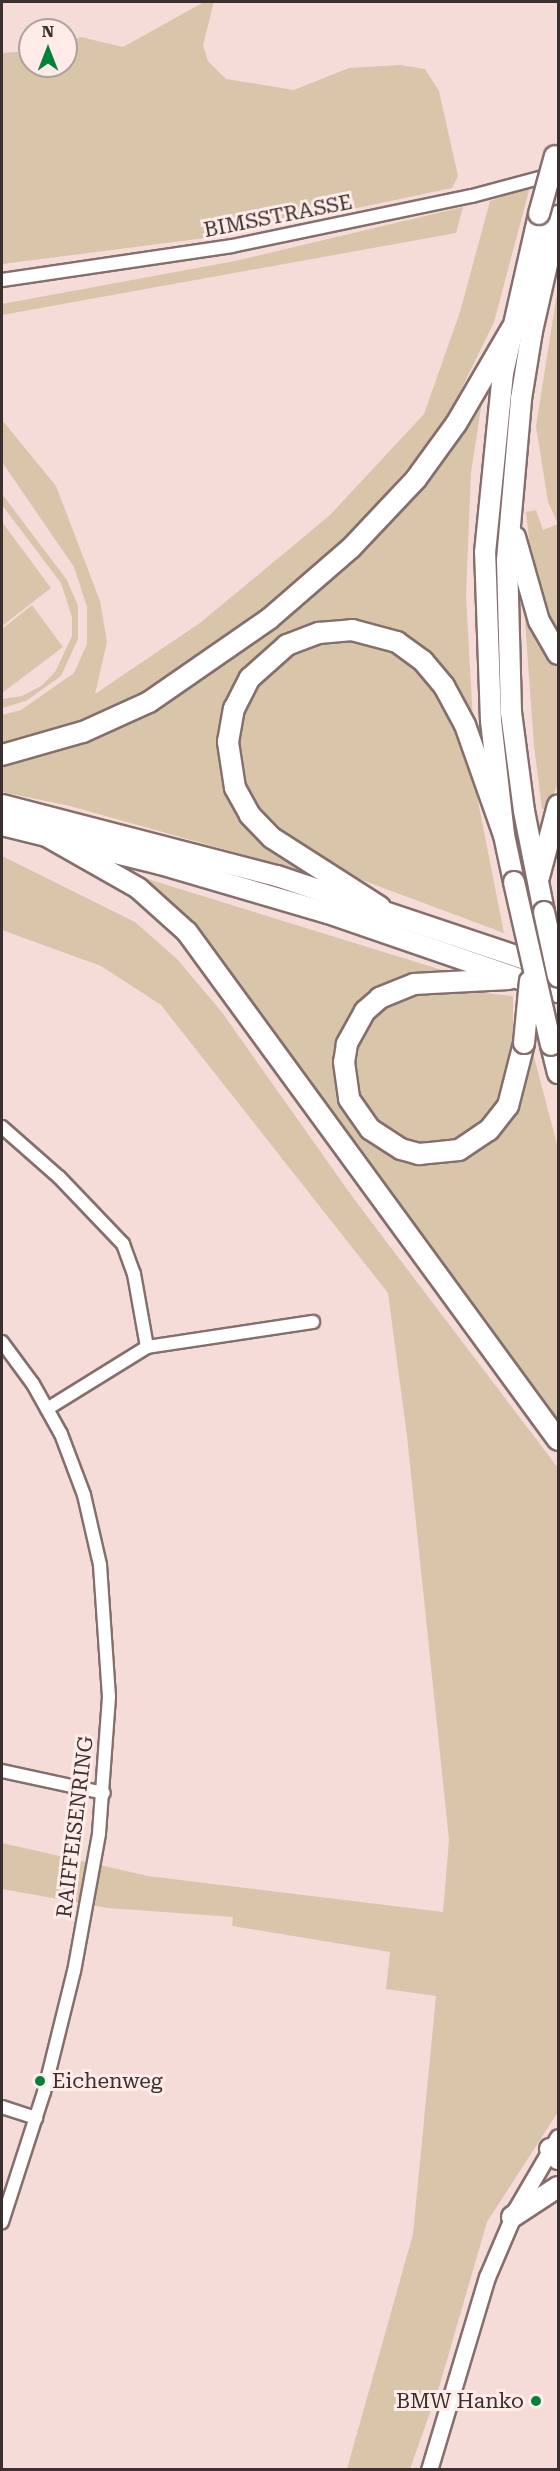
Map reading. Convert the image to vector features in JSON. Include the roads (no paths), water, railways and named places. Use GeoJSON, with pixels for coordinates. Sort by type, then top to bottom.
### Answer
{"type":"FeatureCollection","features":[{"type":"Feature","properties":{"kind":"highway"},"geometry":{"type":"LineString","coordinates":[[557,159],[509,511],[506,595],[511,712],[537,885],[558,976]]}},
{"type":"Feature","properties":{"kind":"highway"},"geometry":{"type":"LineString","coordinates":[[526,972],[432,981],[396,989],[365,1011],[347,1044],[344,1062],[349,1099],[370,1129],[401,1149],[419,1154],[459,1149],[489,1130],[508,1106],[524,1042],[526,972],[514,882],[504,835],[487,670],[485,553],[492,459],[512,328],[549,215]]}},
{"type":"Feature","properties":{"kind":"highway"},"geometry":{"type":"LineString","coordinates":[[2,755],[83,732],[149,702],[219,657],[277,612],[351,548],[416,479],[456,424],[512,328]]}},
{"type":"Feature","properties":{"kind":"highway"},"geometry":{"type":"LineString","coordinates":[[509,511],[526,585],[538,621],[558,654]]}},
{"type":"Feature","properties":{"kind":"highway"},"geometry":{"type":"LineString","coordinates":[[380,907],[272,838],[250,815],[236,788],[228,742],[234,709],[250,678],[287,645],[319,633],[352,630],[397,642],[423,661],[444,686],[465,725],[504,835]]}},
{"type":"Feature","properties":{"kind":"highway"},"geometry":{"type":"LineString","coordinates":[[2,805],[169,846],[380,907],[558,970]]}},
{"type":"Feature","properties":{"kind":"highway"},"geometry":{"type":"LineString","coordinates":[[537,885],[558,806]]}},
{"type":"Feature","properties":{"kind":"highway"},"geometry":{"type":"LineString","coordinates":[[2,825],[43,834],[318,910],[526,972],[558,992]]}},
{"type":"Feature","properties":{"kind":"highway"},"geometry":{"type":"LineString","coordinates":[[43,834],[138,888],[187,932],[558,1440]]}},
{"type":"Feature","properties":{"kind":"highway"},"geometry":{"type":"LineString","coordinates":[[526,972],[558,1073]]}},
{"type":"Feature","properties":{"kind":"highway"},"geometry":{"type":"LineString","coordinates":[[512,2217],[558,2187]]}},
{"type":"Feature","properties":{"kind":"street","name":"BIMSSTRASSE"},"geometry":{"type":"LineString","coordinates":[[2,280],[232,246],[472,196],[557,159]]}},
{"type":"Feature","properties":{"kind":"street"},"geometry":{"type":"LineString","coordinates":[[2,1127],[59,1177],[123,1244],[134,1274],[147,1347]]}},
{"type":"Feature","properties":{"kind":"street"},"geometry":{"type":"LineString","coordinates":[[47,1409],[147,1347],[313,1322]]}},
{"type":"Feature","properties":{"kind":"street","name":"RAIFFEISENRING"},"geometry":{"type":"LineString","coordinates":[[2,1342],[47,1409],[70,1453],[84,1495],[100,1565],[109,1697],[104,1793],[74,1971],[36,2118],[2,2223]]}},
{"type":"Feature","properties":{"kind":"street"},"geometry":{"type":"LineString","coordinates":[[2,1771],[104,1793]]}},
{"type":"Feature","properties":{"kind":"street"},"geometry":{"type":"LineString","coordinates":[[2,2107],[36,2118]]}},
{"type":"Feature","properties":{"kind":"street"},"geometry":{"type":"LineString","coordinates":[[429,2469],[482,2292],[512,2217],[556,2148]]}},
{"type":"Feature","properties":{"kind":"place","name":"Eichenweg"},"geometry":{"type":"Point","coordinates":[40,2081]}},
{"type":"Feature","properties":{"kind":"place","name":"BMW Hanko"},"geometry":{"type":"Point","coordinates":[536,2401]}}]}
